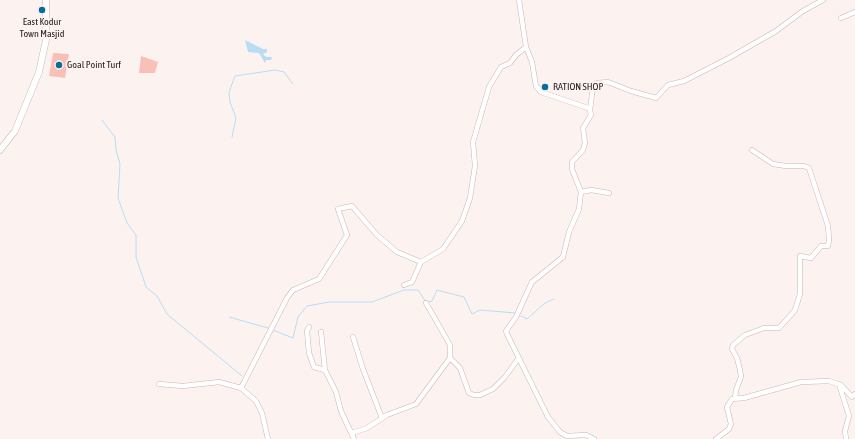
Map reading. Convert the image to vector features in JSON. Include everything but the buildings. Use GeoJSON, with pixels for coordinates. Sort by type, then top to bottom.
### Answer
{"type":"FeatureCollection","features":[{"type":"Feature","properties":{"kind":"main road"},"geometry":{"type":"LineString","coordinates":[[0,150],[15,131],[39,72],[46,40],[46,0]]}},
{"type":"Feature","properties":{"kind":"street"},"geometry":{"type":"LineString","coordinates":[[519,0],[526,47],[532,62],[536,86],[541,92],[575,103],[590,110]]}},
{"type":"Feature","properties":{"kind":"street"},"geometry":{"type":"LineString","coordinates":[[594,439],[586,435],[567,436],[560,432],[548,417],[528,373],[518,359],[506,331],[516,317],[532,282],[564,257],[569,232],[579,210],[581,192],[572,169],[572,162],[584,145],[583,128],[590,118],[594,86],[597,83],[608,82],[631,91],[656,98],[668,85],[684,81],[729,58],[776,31],[803,11],[823,0]]}},
{"type":"Feature","properties":{"kind":"street"},"geometry":{"type":"LineString","coordinates":[[841,18],[855,12]]}},
{"type":"Feature","properties":{"kind":"street"},"geometry":{"type":"LineString","coordinates":[[404,285],[412,282],[421,262],[443,249],[462,221],[470,198],[475,166],[474,142],[489,86],[501,67],[510,63],[516,55],[526,47]]}},
{"type":"Feature","properties":{"kind":"street"},"geometry":{"type":"LineString","coordinates":[[735,398],[740,377],[740,370],[737,358],[732,349],[733,345],[745,335],[764,328],[779,328],[790,316],[795,310],[800,294],[800,256],[813,257],[821,246],[828,246],[829,240],[828,226],[809,168],[804,166],[773,164],[752,150]]}},
{"type":"Feature","properties":{"kind":"street"},"geometry":{"type":"LineString","coordinates":[[581,192],[591,190],[609,194]]}},
{"type":"Feature","properties":{"kind":"street"},"geometry":{"type":"LineString","coordinates":[[241,388],[287,298],[293,290],[319,279],[347,235],[338,209],[352,206],[377,236],[397,252],[421,262]]}},
{"type":"Feature","properties":{"kind":"street"},"geometry":{"type":"LineString","coordinates":[[352,433],[367,428],[382,418],[416,404],[450,358],[450,345],[426,303]]}},
{"type":"Feature","properties":{"kind":"street"},"geometry":{"type":"LineString","coordinates":[[309,327],[307,331],[314,367],[325,370]]}},
{"type":"Feature","properties":{"kind":"street"},"geometry":{"type":"LineString","coordinates":[[321,332],[325,370],[336,392],[341,411],[354,439]]}},
{"type":"Feature","properties":{"kind":"street"},"geometry":{"type":"LineString","coordinates":[[353,337],[363,369],[382,418]]}},
{"type":"Feature","properties":{"kind":"street"},"geometry":{"type":"LineString","coordinates":[[450,358],[460,368],[469,393],[474,395],[480,395],[493,389],[505,377],[518,359]]}},
{"type":"Feature","properties":{"kind":"street"},"geometry":{"type":"LineString","coordinates":[[716,439],[729,429],[731,424],[727,407],[730,400],[735,398],[744,398],[801,382],[829,381],[839,384],[852,396],[855,394]]}},
{"type":"Feature","properties":{"kind":"street"},"geometry":{"type":"LineString","coordinates":[[159,384],[183,386],[219,382],[241,388],[256,401],[262,413],[268,439]]}},
{"type":"Feature","properties":{"kind":"street"},"geometry":{"type":"LineString","coordinates":[[839,384],[849,416],[845,431],[846,439]]}},
{"type":"Feature","properties":{"kind":"shaded area","name":"Goal Point Turf"},"geometry":{"type":"Polygon","coordinates":[[[53,53],[69,54],[65,78],[49,76],[53,53]]]}},
{"type":"Feature","properties":{"kind":"shaded area"},"geometry":{"type":"Polygon","coordinates":[[[141,56],[158,62],[155,73],[139,73],[141,56]]]}},
{"type":"Feature","properties":{"kind":"water"},"geometry":{"type":"Polygon","coordinates":[[[245,40],[263,49],[267,49],[267,52],[263,54],[266,57],[272,57],[271,60],[266,60],[265,63],[259,53],[248,52],[245,40]]]}},
{"type":"Feature","properties":{"kind":"waterway"},"geometry":{"type":"LineString","coordinates":[[232,137],[236,118],[230,102],[229,92],[235,76],[275,70],[284,72],[293,84]]}},
{"type":"Feature","properties":{"kind":"waterway"},"geometry":{"type":"LineString","coordinates":[[102,120],[115,137],[116,150],[120,164],[118,198],[127,223],[136,235],[136,257],[146,287],[157,296],[167,314],[242,376]]}},
{"type":"Feature","properties":{"kind":"waterway"},"geometry":{"type":"LineString","coordinates":[[273,330],[293,338],[298,317],[307,306],[329,302],[372,302],[404,290],[418,290],[426,302]]}},
{"type":"Feature","properties":{"kind":"waterway"},"geometry":{"type":"LineString","coordinates":[[428,302],[432,301],[437,290],[464,297],[472,314],[480,310],[515,313]]}},
{"type":"Feature","properties":{"kind":"waterway"},"geometry":{"type":"LineString","coordinates":[[521,316],[527,319],[545,303],[554,299]]}},
{"type":"Feature","properties":{"kind":"waterway"},"geometry":{"type":"LineString","coordinates":[[229,317],[268,328]]}},
{"type":"Feature","properties":{"kind":"place","name":"East Kodur Town Masjid"},"geometry":{"type":"Point","coordinates":[42,10]}},
{"type":"Feature","properties":{"kind":"place","name":"Goal Point Turf"},"geometry":{"type":"Point","coordinates":[59,65]}},
{"type":"Feature","properties":{"kind":"place","name":"RATION SHOP"},"geometry":{"type":"Point","coordinates":[545,87]}}]}
